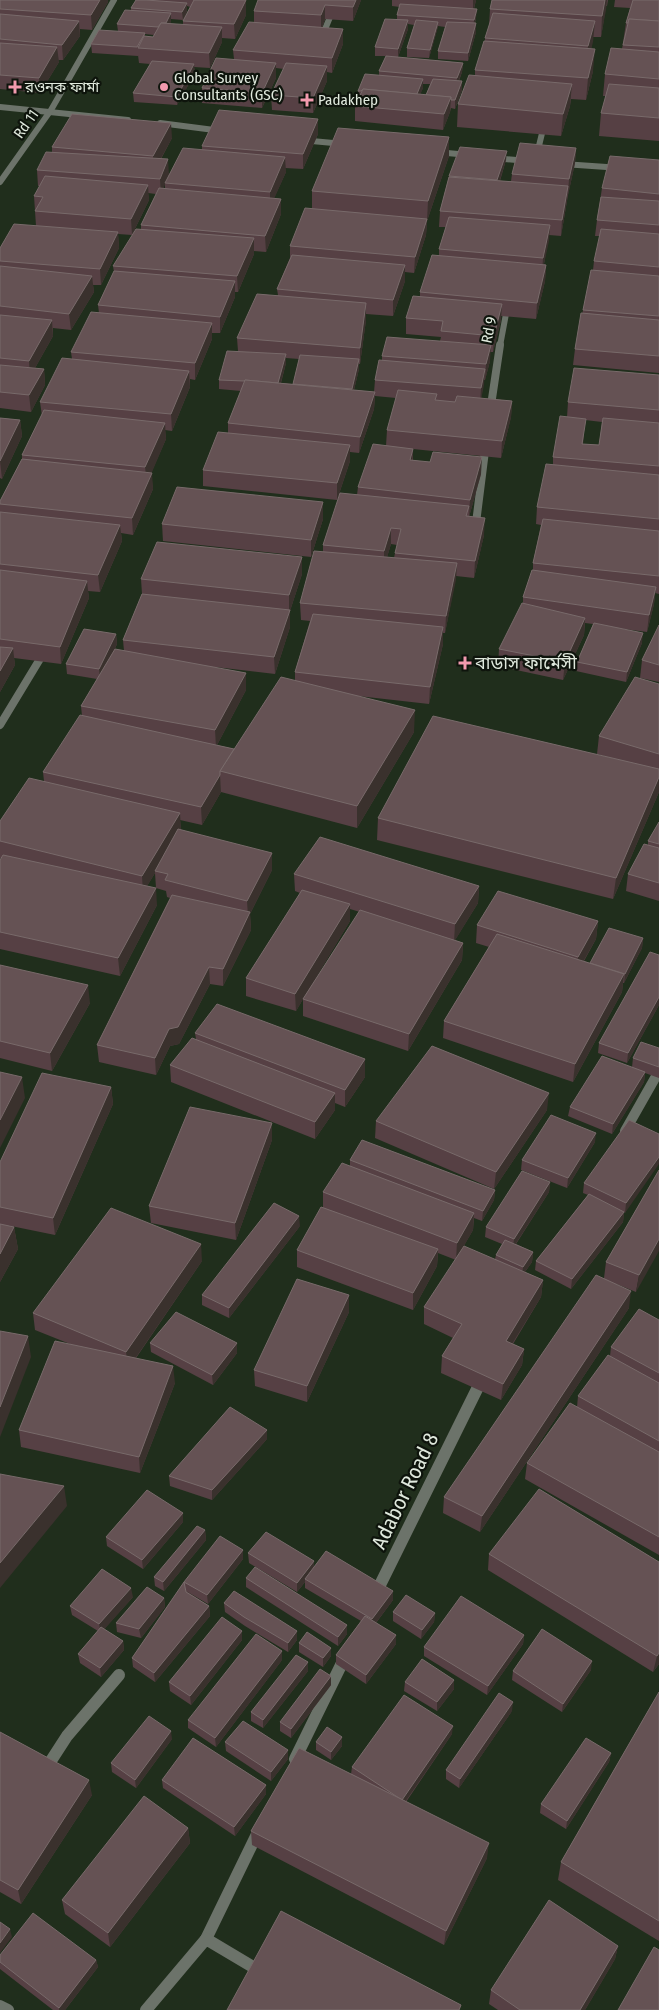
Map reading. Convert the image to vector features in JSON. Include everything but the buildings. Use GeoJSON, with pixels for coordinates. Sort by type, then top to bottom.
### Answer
{"type":"FeatureCollection","features":[{"type":"Feature","properties":{"kind":"street","name":"Rd 11"},"geometry":{"type":"LineString","coordinates":[[0,182],[51,110],[114,0]]}},
{"type":"Feature","properties":{"kind":"street"},"geometry":{"type":"LineString","coordinates":[[318,46],[337,0]]}},
{"type":"Feature","properties":{"kind":"street"},"geometry":{"type":"LineString","coordinates":[[0,107],[51,110],[137,121]]}},
{"type":"Feature","properties":{"kind":"street"},"geometry":{"type":"LineString","coordinates":[[535,162],[546,117]]}},
{"type":"Feature","properties":{"kind":"street"},"geometry":{"type":"LineString","coordinates":[[156,123],[233,132]]}},
{"type":"Feature","properties":{"kind":"street"},"geometry":{"type":"LineString","coordinates":[[291,139],[350,144]]}},
{"type":"Feature","properties":{"kind":"street"},"geometry":{"type":"LineString","coordinates":[[428,152],[477,156]]}},
{"type":"Feature","properties":{"kind":"street"},"geometry":{"type":"LineString","coordinates":[[486,157],[545,162]]}},
{"type":"Feature","properties":{"kind":"street"},"geometry":{"type":"LineString","coordinates":[[554,163],[630,168]]}},
{"type":"Feature","properties":{"kind":"street","name":"Rd 9"},"geometry":{"type":"LineString","coordinates":[[490,416],[496,368],[510,293]]}},
{"type":"Feature","properties":{"kind":"street"},"geometry":{"type":"LineString","coordinates":[[473,542],[487,436]]}},
{"type":"Feature","properties":{"kind":"street"},"geometry":{"type":"LineString","coordinates":[[0,726],[38,664],[52,637]]}},
{"type":"Feature","properties":{"kind":"street"},"geometry":{"type":"LineString","coordinates":[[620,1139],[659,1071]]}},
{"type":"Feature","properties":{"kind":"street","name":"Adabor Road 8"},"geometry":{"type":"LineString","coordinates":[[369,1608],[489,1366]]}},
{"type":"Feature","properties":{"kind":"street"},"geometry":{"type":"LineString","coordinates":[[290,1769],[352,1644]]}},
{"type":"Feature","properties":{"kind":"street"},"geometry":{"type":"LineString","coordinates":[[36,1783],[67,1736],[119,1675]]}},
{"type":"Feature","properties":{"kind":"street"},"geometry":{"type":"LineString","coordinates":[[146,2010],[206,1939],[263,1823]]}},
{"type":"Feature","properties":{"kind":"street"},"geometry":{"type":"LineString","coordinates":[[206,1939],[274,1980]]}},
{"type":"Feature","properties":{"kind":"street"},"geometry":{"type":"LineString","coordinates":[[0,2006],[8,2010]]}},
{"type":"Feature","properties":{"kind":"place","name":"রওনক ফার্মা"},"geometry":{"type":"Point","coordinates":[15,87]}},
{"type":"Feature","properties":{"kind":"place","name":"Global Survey Consultants (GSC)"},"geometry":{"type":"Point","coordinates":[164,87]}},
{"type":"Feature","properties":{"kind":"place","name":"Padakhep"},"geometry":{"type":"Point","coordinates":[307,100]}},
{"type":"Feature","properties":{"kind":"place","name":"বাডাস ফার্মেসী"},"geometry":{"type":"Point","coordinates":[465,663]}}]}
